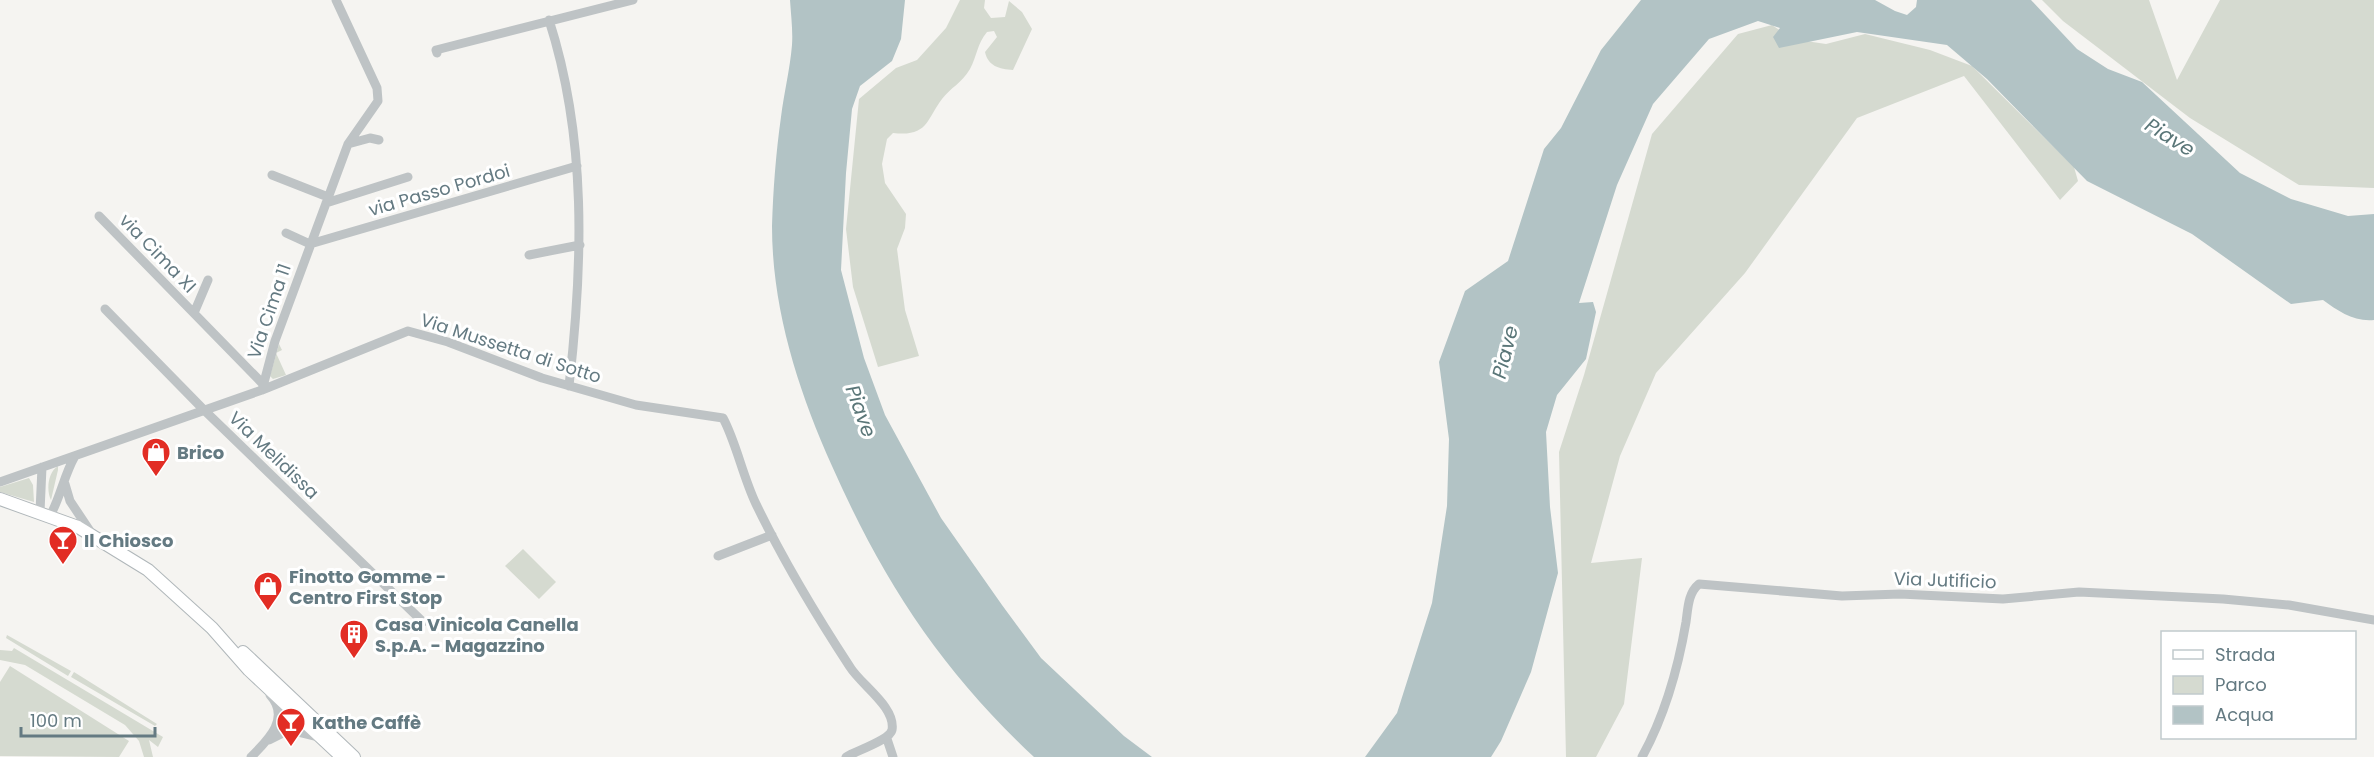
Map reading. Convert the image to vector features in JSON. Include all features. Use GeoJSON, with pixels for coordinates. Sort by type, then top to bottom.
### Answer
{"type":"FeatureCollection","features":[{"type":"Feature","properties":{"kind":"main road"},"geometry":{"type":"LineString","coordinates":[[0,500],[45,514],[93,536],[148,570],[220,636],[249,670],[354,757]]}},
{"type":"Feature","properties":{"kind":"main road"},"geometry":{"type":"LineString","coordinates":[[220,636],[229,640],[342,757]]}},
{"type":"Feature","properties":{"kind":"street","name":"Via Cima 11"},"geometry":{"type":"LineString","coordinates":[[262,386],[310,244],[348,144],[378,101],[379,95],[336,0]]}},
{"type":"Feature","properties":{"kind":"street"},"geometry":{"type":"LineString","coordinates":[[437,53],[436,50],[633,0]]}},
{"type":"Feature","properties":{"kind":"street"},"geometry":{"type":"LineString","coordinates":[[549,20],[560,63],[577,166],[580,244],[576,327],[569,386]]}},
{"type":"Feature","properties":{"kind":"street"},"geometry":{"type":"LineString","coordinates":[[348,144],[370,138],[379,140]]}},
{"type":"Feature","properties":{"kind":"street","name":"via Passo Pordoi"},"geometry":{"type":"LineString","coordinates":[[310,244],[577,166]]}},
{"type":"Feature","properties":{"kind":"street"},"geometry":{"type":"LineString","coordinates":[[272,175],[327,200],[408,177]]}},
{"type":"Feature","properties":{"kind":"street","name":"via Cima XI"},"geometry":{"type":"LineString","coordinates":[[99,216],[262,386]]}},
{"type":"Feature","properties":{"kind":"street"},"geometry":{"type":"LineString","coordinates":[[286,233],[310,244]]}},
{"type":"Feature","properties":{"kind":"street"},"geometry":{"type":"LineString","coordinates":[[529,255],[580,244]]}},
{"type":"Feature","properties":{"kind":"street","name":"via Cima XI"},"geometry":{"type":"LineString","coordinates":[[194,313],[208,280]]}},
{"type":"Feature","properties":{"kind":"street","name":"Via Melidissa"},"geometry":{"type":"LineString","coordinates":[[105,309],[203,409],[423,622]]}},
{"type":"Feature","properties":{"kind":"street","name":"Via Mussetta di Sotto"},"geometry":{"type":"LineString","coordinates":[[0,482],[203,409],[408,331],[448,342],[569,386],[636,405],[723,418],[744,477],[810,604],[852,670],[888,711],[892,757]]}},
{"type":"Feature","properties":{"kind":"street"},"geometry":{"type":"LineString","coordinates":[[45,514],[65,484],[67,470],[75,456]]}},
{"type":"Feature","properties":{"kind":"street"},"geometry":{"type":"LineString","coordinates":[[42,467],[45,514]]}},
{"type":"Feature","properties":{"kind":"street"},"geometry":{"type":"LineString","coordinates":[[65,484],[80,519],[93,536]]}},
{"type":"Feature","properties":{"kind":"street"},"geometry":{"type":"LineString","coordinates":[[718,556],[772,534]]}},
{"type":"Feature","properties":{"kind":"street","name":"Via Jutificio"},"geometry":{"type":"LineString","coordinates":[[1642,757],[1666,702],[1682,645],[1690,595],[1699,584],[1842,596],[1900,594],[2003,599],[2079,592],[2223,599],[2289,605],[2374,620]]}},
{"type":"Feature","properties":{"kind":"street"},"geometry":{"type":"LineString","coordinates":[[249,670],[274,700],[279,713],[277,726],[267,741],[251,757]]}},
{"type":"Feature","properties":{"kind":"street"},"geometry":{"type":"LineString","coordinates":[[277,726],[301,713]]}},
{"type":"Feature","properties":{"kind":"street"},"geometry":{"type":"LineString","coordinates":[[267,741],[289,730],[301,713]]}},
{"type":"Feature","properties":{"kind":"street"},"geometry":{"type":"LineString","coordinates":[[289,730],[312,734],[324,740]]}},
{"type":"Feature","properties":{"kind":"street"},"geometry":{"type":"LineString","coordinates":[[846,757],[890,735]]}},
{"type":"Feature","properties":{"kind":"green space"},"geometry":{"type":"Polygon","coordinates":[[[960,0],[985,0],[984,8],[991,18],[1005,17],[1009,1],[1022,12],[1032,29],[1013,70],[999,68],[991,64],[986,57],[985,52],[997,37],[994,31],[987,32],[967,74],[945,95],[925,125],[913,132],[893,133],[887,139],[882,164],[885,183],[906,214],[905,228],[897,249],[905,310],[919,356],[878,367],[853,287],[846,229],[859,99],[896,68],[917,60],[946,28],[960,0]]]}},
{"type":"Feature","properties":{"kind":"green space"},"geometry":{"type":"Polygon","coordinates":[[[2042,0],[2149,0],[2177,80],[2220,0],[2374,0],[2374,188],[2299,185],[2190,118],[2063,21],[2042,0]]]}},
{"type":"Feature","properties":{"kind":"green space"},"geometry":{"type":"Polygon","coordinates":[[[1772,25],[1792,39],[1826,44],[1865,34],[1930,50],[1972,66],[2074,167],[2078,181],[2060,200],[1964,76],[1857,118],[1745,273],[1656,373],[1620,456],[1591,563],[1642,558],[1624,704],[1596,757],[1566,757],[1559,452],[1584,375],[1652,134],[1738,34],[1772,25]]]}},
{"type":"Feature","properties":{"kind":"green space"},"geometry":{"type":"Polygon","coordinates":[[[276,354],[286,375],[273,379],[270,376],[276,354]]]}},
{"type":"Feature","properties":{"kind":"green space"},"geometry":{"type":"Polygon","coordinates":[[[58,466],[51,500],[49,481],[52,472],[58,466]]]}},
{"type":"Feature","properties":{"kind":"green space"},"geometry":{"type":"Polygon","coordinates":[[[29,478],[33,485],[34,502],[0,492],[0,487],[29,478]]]}},
{"type":"Feature","properties":{"kind":"green space"},"geometry":{"type":"Polygon","coordinates":[[[523,549],[556,582],[539,599],[505,566],[523,549]]]}},
{"type":"Feature","properties":{"kind":"green space"},"geometry":{"type":"Polygon","coordinates":[[[7,635],[71,671],[68,676],[6,638],[7,635]]]}},
{"type":"Feature","properties":{"kind":"green space"},"geometry":{"type":"Polygon","coordinates":[[[14,648],[163,737],[158,747],[149,740],[153,757],[144,757],[139,741],[125,725],[25,665],[0,660],[0,650],[12,651],[14,648]]]}},
{"type":"Feature","properties":{"kind":"green space"},"geometry":{"type":"Polygon","coordinates":[[[10,666],[129,741],[119,757],[0,756],[0,682],[10,666]]]}},
{"type":"Feature","properties":{"kind":"green space"},"geometry":{"type":"Polygon","coordinates":[[[74,672],[157,724],[155,726],[71,677],[74,672]]]}},
{"type":"Feature","properties":{"kind":"water","name":"Piave"},"geometry":{"type":"Polygon","coordinates":[[[790,0],[905,0],[901,39],[892,61],[860,86],[852,109],[841,270],[864,358],[885,415],[941,518],[1002,605],[1041,658],[1124,736],[1152,757],[1034,757],[970,691],[917,622],[872,548],[852,508],[832,466],[798,379],[782,318],[773,257],[772,212],[775,171],[792,45],[790,0]]]}},
{"type":"Feature","properties":{"kind":"water","name":"Piave"},"geometry":{"type":"Polygon","coordinates":[[[1641,0],[1875,0],[1907,15],[1916,7],[1917,0],[2031,0],[2077,49],[2108,69],[2142,82],[2240,173],[2291,199],[2348,216],[2374,214],[2374,320],[2360,319],[2340,312],[2323,300],[2291,304],[2192,234],[2087,181],[1987,79],[1947,45],[1857,32],[1779,48],[1773,37],[1780,28],[1758,21],[1709,39],[1653,104],[1617,185],[1579,303],[1593,302],[1596,312],[1586,359],[1557,395],[1546,432],[1550,507],[1558,573],[1531,672],[1501,741],[1491,757],[1365,757],[1397,713],[1432,603],[1447,506],[1449,439],[1439,362],[1465,291],[1508,261],[1544,149],[1561,128],[1601,50],[1641,0]]]}},
{"type":"Feature","properties":{"kind":"place","name":"Brico"},"geometry":{"type":"Point","coordinates":[156,478]}},
{"type":"Feature","properties":{"kind":"place","name":"Il Chiosco"},"geometry":{"type":"Point","coordinates":[63,566]}},
{"type":"Feature","properties":{"kind":"place","name":"Finotto Gomme - Centro First Stop"},"geometry":{"type":"Point","coordinates":[268,612]}},
{"type":"Feature","properties":{"kind":"place","name":"Casa Vinicola Canella S.p.A. - Magazzino"},"geometry":{"type":"Point","coordinates":[354,660]}},
{"type":"Feature","properties":{"kind":"place","name":"Kathe Caffè"},"geometry":{"type":"Point","coordinates":[291,748]}}]}
